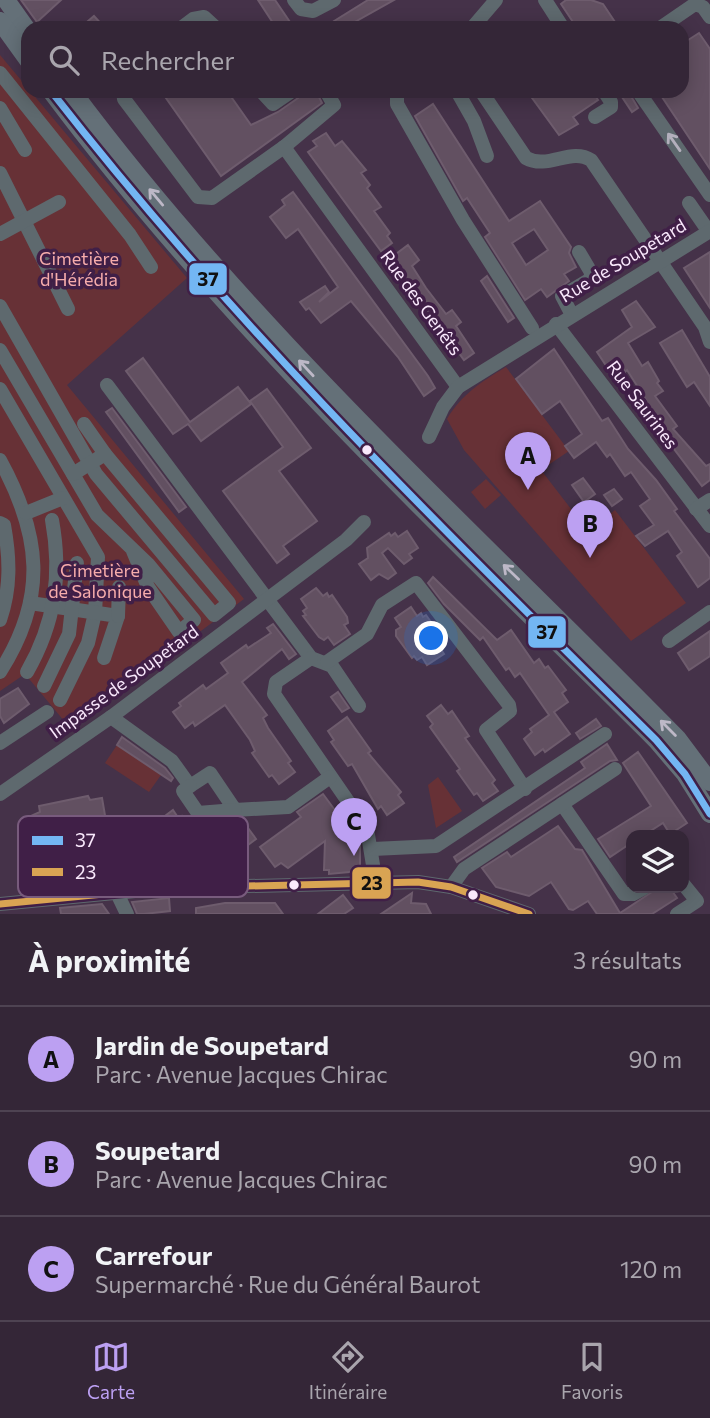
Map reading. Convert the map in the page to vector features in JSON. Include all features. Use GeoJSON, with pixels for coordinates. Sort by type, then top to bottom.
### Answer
{"type":"FeatureCollection","features":[{"type":"Feature","properties":{"kind":"main road"},"geometry":{"type":"LineString","coordinates":[[6,0],[21,21]]}},
{"type":"Feature","properties":{"kind":"main road"},"geometry":{"type":"LineString","coordinates":[[0,21],[21,50]]}},
{"type":"Feature","properties":{"kind":"main road"},"geometry":{"type":"LineString","coordinates":[[56,98],[139,204],[275,360],[656,740],[685,774],[710,814]]}},
{"type":"Feature","properties":{"kind":"main road"},"geometry":{"type":"LineString","coordinates":[[78,98],[199,250],[298,359],[658,718],[677,738],[710,782]]}},
{"type":"Feature","properties":{"kind":"street"},"geometry":{"type":"LineString","coordinates":[[294,0],[301,9],[313,11],[334,0]]}},
{"type":"Feature","properties":{"kind":"street"},"geometry":{"type":"LineString","coordinates":[[478,21],[496,0]]}},
{"type":"Feature","properties":{"kind":"street"},"geometry":{"type":"LineString","coordinates":[[545,0],[558,21]]}},
{"type":"Feature","properties":{"kind":"street"},"geometry":{"type":"LineString","coordinates":[[670,21],[695,4],[703,7],[710,18]]}},
{"type":"Feature","properties":{"kind":"street"},"geometry":{"type":"LineString","coordinates":[[190,21],[204,17],[208,21]]}},
{"type":"Feature","properties":{"kind":"street"},"geometry":{"type":"LineString","coordinates":[[0,73],[131,235],[151,267]]}},
{"type":"Feature","properties":{"kind":"street"},"geometry":{"type":"LineString","coordinates":[[124,98],[155,144],[198,197],[212,198],[287,151],[334,106],[330,98]]}},
{"type":"Feature","properties":{"kind":"street"},"geometry":{"type":"LineString","coordinates":[[267,98],[273,104],[282,98]]}},
{"type":"Feature","properties":{"kind":"street"},"geometry":{"type":"LineString","coordinates":[[397,98],[397,104],[463,219],[532,328]]}},
{"type":"Feature","properties":{"kind":"street"},"geometry":{"type":"LineString","coordinates":[[461,98],[474,121],[487,156]]}},
{"type":"Feature","properties":{"kind":"street"},"geometry":{"type":"LineString","coordinates":[[486,98],[526,158],[544,163],[581,155],[591,160],[705,327],[710,342]]}},
{"type":"Feature","properties":{"kind":"street"},"geometry":{"type":"LineString","coordinates":[[595,117],[611,107],[608,98]]}},
{"type":"Feature","properties":{"kind":"street"},"geometry":{"type":"LineString","coordinates":[[643,98],[710,193]]}},
{"type":"Feature","properties":{"kind":"street"},"geometry":{"type":"LineString","coordinates":[[0,108],[24,150]]}},
{"type":"Feature","properties":{"kind":"street","name":"Rue des Genêts"},"geometry":{"type":"LineString","coordinates":[[287,151],[458,387]]}},
{"type":"Feature","properties":{"kind":"street"},"geometry":{"type":"LineString","coordinates":[[0,173],[68,309]]}},
{"type":"Feature","properties":{"kind":"street"},"geometry":{"type":"LineString","coordinates":[[0,234],[60,202]]}},
{"type":"Feature","properties":{"kind":"street"},"geometry":{"type":"LineString","coordinates":[[690,203],[710,232]]}},
{"type":"Feature","properties":{"kind":"street","name":"Rue de Soupetard"},"geometry":{"type":"LineString","coordinates":[[556,324],[710,232]]}},
{"type":"Feature","properties":{"kind":"street"},"geometry":{"type":"LineString","coordinates":[[572,315],[562,296],[589,280],[592,274],[579,252]]}},
{"type":"Feature","properties":{"kind":"street"},"geometry":{"type":"LineString","coordinates":[[0,306],[96,474],[214,615],[229,603],[105,454],[84,424]]}},
{"type":"Feature","properties":{"kind":"street"},"geometry":{"type":"LineString","coordinates":[[429,437],[443,407],[458,387],[556,324]]}},
{"type":"Feature","properties":{"kind":"street","name":"Rue Saurines"},"geometry":{"type":"LineString","coordinates":[[556,324],[710,526]]}},
{"type":"Feature","properties":{"kind":"street"},"geometry":{"type":"LineString","coordinates":[[0,350],[97,515],[122,536],[148,587],[179,632],[194,621],[148,564],[132,551]]}},
{"type":"Feature","properties":{"kind":"street"},"geometry":{"type":"LineString","coordinates":[[12,370],[31,358]]}},
{"type":"Feature","properties":{"kind":"street"},"geometry":{"type":"LineString","coordinates":[[107,385],[311,658],[327,662],[359,706]]}},
{"type":"Feature","properties":{"kind":"street"},"geometry":{"type":"LineString","coordinates":[[0,389],[98,557],[95,612],[88,643],[60,700]]}},
{"type":"Feature","properties":{"kind":"street"},"geometry":{"type":"LineString","coordinates":[[73,474],[105,454]]}},
{"type":"Feature","properties":{"kind":"street"},"geometry":{"type":"LineString","coordinates":[[0,460],[26,513],[32,549],[30,603],[15,648],[0,672]]}},
{"type":"Feature","properties":{"kind":"street"},"geometry":{"type":"LineString","coordinates":[[26,513],[63,498]]}},
{"type":"Feature","properties":{"kind":"street"},"geometry":{"type":"LineString","coordinates":[[696,509],[710,500]]}},
{"type":"Feature","properties":{"kind":"street"},"geometry":{"type":"LineString","coordinates":[[94,548],[100,536],[97,515]]}},
{"type":"Feature","properties":{"kind":"street"},"geometry":{"type":"LineString","coordinates":[[27,672],[39,652],[54,607],[57,554],[52,520]]}},
{"type":"Feature","properties":{"kind":"street","name":"Impasse de Soupetard"},"geometry":{"type":"LineString","coordinates":[[0,794],[111,716],[346,540],[364,522]]}},
{"type":"Feature","properties":{"kind":"street"},"geometry":{"type":"LineString","coordinates":[[0,523],[4,525],[9,586],[0,621]]}},
{"type":"Feature","properties":{"kind":"street"},"geometry":{"type":"LineString","coordinates":[[44,686],[69,634],[74,610],[77,564]]}},
{"type":"Feature","properties":{"kind":"street"},"geometry":{"type":"LineString","coordinates":[[327,662],[368,634],[382,605],[416,583],[496,686],[510,711],[486,730],[525,789]]}},
{"type":"Feature","properties":{"kind":"street"},"geometry":{"type":"LineString","coordinates":[[104,658],[118,616],[119,587]]}},
{"type":"Feature","properties":{"kind":"street"},"geometry":{"type":"LineString","coordinates":[[30,603],[118,616]]}},
{"type":"Feature","properties":{"kind":"street"},"geometry":{"type":"LineString","coordinates":[[669,641],[710,612]]}},
{"type":"Feature","properties":{"kind":"street"},"geometry":{"type":"LineString","coordinates":[[311,658],[275,682],[274,694],[367,829],[373,849],[376,883]]}},
{"type":"Feature","properties":{"kind":"street"},"geometry":{"type":"LineString","coordinates":[[0,743],[47,712]]}},
{"type":"Feature","properties":{"kind":"street"},"geometry":{"type":"LineString","coordinates":[[111,716],[172,761],[190,786]]}},
{"type":"Feature","properties":{"kind":"street"},"geometry":{"type":"LineString","coordinates":[[373,849],[436,846],[605,734]]}},
{"type":"Feature","properties":{"kind":"street"},"geometry":{"type":"LineString","coordinates":[[452,887],[464,869],[615,769]]}},
{"type":"Feature","properties":{"kind":"street"},"geometry":{"type":"LineString","coordinates":[[234,810],[210,773],[183,791],[198,813],[288,807],[330,776]]}},
{"type":"Feature","properties":{"kind":"street"},"geometry":{"type":"LineString","coordinates":[[562,804],[624,894],[635,893]]}},
{"type":"Feature","properties":{"kind":"street"},"geometry":{"type":"LineString","coordinates":[[248,887],[418,882],[452,887],[530,914]]}},
{"type":"Feature","properties":{"kind":"street"},"geometry":{"type":"LineString","coordinates":[[677,914],[697,901],[689,891]]}},
{"type":"Feature","properties":{"kind":"street"},"geometry":{"type":"LineString","coordinates":[[0,904],[62,897]]}},
{"type":"Feature","properties":{"kind":"street"},"geometry":{"type":"LineString","coordinates":[[119,897],[127,914]]}},
{"type":"Feature","properties":{"kind":"green space","name":"Cimetière de Salonique"},"geometry":{"type":"Polygon","coordinates":[[[0,55],[21,80],[21,98],[36,98],[187,278],[67,385],[244,599],[70,728],[25,674],[0,691],[0,55]]]}},
{"type":"Feature","properties":{"kind":"green space"},"geometry":{"type":"Polygon","coordinates":[[[506,367],[569,451],[541,470],[588,531],[615,510],[686,603],[631,641],[464,450],[447,419],[473,389],[506,367]]]}},
{"type":"Feature","properties":{"kind":"green space"},"geometry":{"type":"Polygon","coordinates":[[[486,479],[501,495],[485,509],[471,492],[486,479]]]}},
{"type":"Feature","properties":{"kind":"green space"},"geometry":{"type":"Polygon","coordinates":[[[117,745],[161,775],[149,792],[105,763],[117,745]]]}},
{"type":"Feature","properties":{"kind":"green space"},"geometry":{"type":"Polygon","coordinates":[[[438,777],[462,811],[436,828],[428,785],[438,777]]]}},
{"type":"Feature","properties":{"kind":"building"},"geometry":{"type":"Polygon","coordinates":[[[21,0],[61,0],[38,21],[21,0]]]}},
{"type":"Feature","properties":{"kind":"building"},"geometry":{"type":"Polygon","coordinates":[[[258,0],[275,0],[289,21],[272,21],[258,0]]]}},
{"type":"Feature","properties":{"kind":"building"},"geometry":{"type":"Polygon","coordinates":[[[368,0],[394,0],[356,21],[334,21],[368,0]]]}},
{"type":"Feature","properties":{"kind":"building"},"geometry":{"type":"Polygon","coordinates":[[[566,0],[591,0],[603,4],[614,21],[572,21],[561,4],[566,0]]]}},
{"type":"Feature","properties":{"kind":"building"},"geometry":{"type":"Polygon","coordinates":[[[699,33],[710,49],[710,169],[663,98],[689,98],[689,39],[699,33]]]}},
{"type":"Feature","properties":{"kind":"building"},"geometry":{"type":"Polygon","coordinates":[[[166,98],[232,98],[251,125],[278,112],[298,98],[320,98],[322,103],[221,176],[166,98]]]}},
{"type":"Feature","properties":{"kind":"building"},"geometry":{"type":"Polygon","coordinates":[[[532,98],[597,98],[598,100],[573,117],[578,124],[559,135],[532,98]]]}},
{"type":"Feature","properties":{"kind":"building"},"geometry":{"type":"Polygon","coordinates":[[[623,98],[632,98],[638,108],[632,112],[623,98]]]}},
{"type":"Feature","properties":{"kind":"building"},"geometry":{"type":"Polygon","coordinates":[[[433,104],[509,221],[540,201],[571,247],[569,253],[576,267],[564,274],[569,281],[547,297],[541,289],[525,300],[485,237],[490,233],[467,198],[463,201],[415,116],[433,104]],[[534,229],[512,243],[526,265],[548,250],[534,229]]]}},
{"type":"Feature","properties":{"kind":"building"},"geometry":{"type":"Polygon","coordinates":[[[326,133],[335,146],[342,141],[366,170],[361,173],[370,185],[367,188],[381,207],[374,211],[390,233],[387,236],[392,243],[381,251],[308,152],[317,146],[313,141],[326,133]]]}},
{"type":"Feature","properties":{"kind":"building"},"geometry":{"type":"Polygon","coordinates":[[[293,192],[428,376],[435,388],[424,396],[398,357],[351,301],[321,323],[309,308],[306,310],[300,302],[325,286],[329,292],[319,302],[338,287],[298,229],[286,238],[270,217],[285,205],[282,200],[293,192]]]}},
{"type":"Feature","properties":{"kind":"building"},"geometry":{"type":"Polygon","coordinates":[[[408,245],[419,260],[412,266],[426,288],[446,314],[452,310],[461,322],[456,326],[474,353],[464,360],[395,266],[398,265],[392,257],[408,245]]]}},
{"type":"Feature","properties":{"kind":"building"},"geometry":{"type":"Polygon","coordinates":[[[710,252],[710,308],[684,268],[710,252]]]}},
{"type":"Feature","properties":{"kind":"building"},"geometry":{"type":"Polygon","coordinates":[[[487,276],[514,318],[508,322],[481,281],[487,276]]]}},
{"type":"Feature","properties":{"kind":"building"},"geometry":{"type":"Polygon","coordinates":[[[636,301],[655,327],[628,343],[642,366],[648,362],[659,381],[657,383],[663,391],[655,396],[677,426],[673,429],[706,466],[710,464],[710,480],[702,486],[640,404],[646,400],[627,370],[625,372],[619,363],[609,370],[597,352],[632,327],[622,310],[636,301]]]}},
{"type":"Feature","properties":{"kind":"building"},"geometry":{"type":"Polygon","coordinates":[[[682,330],[710,377],[710,406],[694,382],[687,387],[660,343],[682,330]]]}},
{"type":"Feature","properties":{"kind":"building"},"geometry":{"type":"Polygon","coordinates":[[[554,349],[602,421],[608,418],[628,449],[677,509],[674,511],[710,559],[710,578],[698,587],[677,556],[682,552],[668,531],[645,546],[636,536],[654,525],[640,506],[650,499],[631,472],[625,476],[610,454],[607,457],[596,442],[574,458],[565,446],[582,434],[560,401],[542,414],[516,379],[554,349]]]}},
{"type":"Feature","properties":{"kind":"building"},"geometry":{"type":"Polygon","coordinates":[[[143,358],[190,422],[238,387],[251,404],[201,441],[188,424],[173,434],[126,371],[143,358]]]}},
{"type":"Feature","properties":{"kind":"building"},"geometry":{"type":"Polygon","coordinates":[[[267,389],[311,448],[279,471],[317,521],[283,546],[289,554],[277,563],[223,491],[283,447],[250,401],[267,389]]]}},
{"type":"Feature","properties":{"kind":"building"},"geometry":{"type":"Polygon","coordinates":[[[112,408],[186,507],[179,512],[106,412],[112,408]]]}},
{"type":"Feature","properties":{"kind":"building"},"geometry":{"type":"Polygon","coordinates":[[[583,478],[595,494],[584,502],[572,485],[583,478]]]}},
{"type":"Feature","properties":{"kind":"building"},"geometry":{"type":"Polygon","coordinates":[[[614,489],[622,499],[612,506],[604,495],[614,489]]]}},
{"type":"Feature","properties":{"kind":"building"},"geometry":{"type":"Polygon","coordinates":[[[407,531],[418,548],[409,554],[412,558],[404,564],[388,548],[382,553],[396,573],[388,579],[379,574],[371,580],[359,564],[368,558],[367,548],[389,533],[391,536],[395,533],[398,537],[407,531]]]}},
{"type":"Feature","properties":{"kind":"building"},"geometry":{"type":"Polygon","coordinates":[[[433,577],[497,640],[511,630],[534,663],[539,659],[545,668],[548,666],[566,690],[562,693],[568,702],[554,712],[570,734],[545,752],[543,749],[535,755],[524,739],[532,732],[530,729],[549,715],[520,673],[515,677],[509,668],[506,670],[483,637],[480,640],[444,604],[428,583],[433,577]]]}},
{"type":"Feature","properties":{"kind":"building"},"geometry":{"type":"Polygon","coordinates":[[[316,588],[323,596],[327,593],[329,597],[332,595],[347,617],[348,623],[344,625],[350,634],[334,645],[328,637],[324,640],[319,637],[303,616],[306,615],[303,611],[307,608],[301,599],[316,588]]]}},
{"type":"Feature","properties":{"kind":"building"},"geometry":{"type":"Polygon","coordinates":[[[411,607],[417,616],[421,613],[423,617],[426,615],[441,636],[439,638],[442,642],[438,645],[444,654],[427,665],[422,657],[417,660],[414,656],[412,658],[396,636],[396,630],[401,627],[395,618],[411,607]]]}},
{"type":"Feature","properties":{"kind":"building"},"geometry":{"type":"Polygon","coordinates":[[[273,624],[296,654],[289,659],[282,649],[242,682],[267,715],[263,718],[291,761],[288,763],[295,772],[279,784],[272,775],[269,777],[252,753],[255,751],[250,740],[225,705],[195,726],[193,722],[185,728],[173,712],[181,706],[179,703],[203,685],[206,689],[228,673],[221,663],[246,645],[248,648],[271,633],[267,628],[273,624]]]}},
{"type":"Feature","properties":{"kind":"building"},"geometry":{"type":"Polygon","coordinates":[[[710,631],[710,656],[689,670],[678,653],[710,631]]]}},
{"type":"Feature","properties":{"kind":"building"},"geometry":{"type":"Polygon","coordinates":[[[18,688],[29,704],[4,723],[0,716],[0,699],[18,688]]]}},
{"type":"Feature","properties":{"kind":"building"},"geometry":{"type":"Polygon","coordinates":[[[338,692],[349,708],[342,712],[331,697],[338,692]]]}},
{"type":"Feature","properties":{"kind":"building"},"geometry":{"type":"Polygon","coordinates":[[[441,705],[448,714],[452,711],[469,736],[465,738],[495,780],[492,783],[498,791],[483,801],[477,793],[474,795],[457,771],[460,769],[430,727],[433,724],[427,716],[441,705]]]}},
{"type":"Feature","properties":{"kind":"building"},"geometry":{"type":"Polygon","coordinates":[[[347,717],[371,751],[368,753],[401,792],[398,795],[404,803],[387,815],[381,806],[378,809],[352,764],[348,766],[331,742],[334,740],[328,731],[347,717]]]}},
{"type":"Feature","properties":{"kind":"building"},"geometry":{"type":"Polygon","coordinates":[[[596,719],[601,726],[580,739],[576,733],[596,719]]]}},
{"type":"Feature","properties":{"kind":"building"},"geometry":{"type":"Polygon","coordinates":[[[122,737],[165,768],[173,778],[171,781],[117,745],[122,737]]]}},
{"type":"Feature","properties":{"kind":"building"},"geometry":{"type":"Polygon","coordinates":[[[607,744],[617,760],[610,761],[457,862],[454,857],[585,768],[581,762],[607,744]]]}},
{"type":"Feature","properties":{"kind":"building"},"geometry":{"type":"Polygon","coordinates":[[[638,752],[687,823],[676,830],[667,830],[663,823],[652,830],[626,830],[626,846],[610,857],[598,839],[651,806],[623,763],[638,752]]]}},
{"type":"Feature","properties":{"kind":"building"},"geometry":{"type":"Polygon","coordinates":[[[323,794],[360,844],[360,871],[329,874],[329,870],[324,870],[325,841],[288,868],[281,863],[275,867],[260,847],[301,817],[297,812],[323,794]]]}},
{"type":"Feature","properties":{"kind":"building"},"geometry":{"type":"Polygon","coordinates":[[[88,796],[90,800],[102,798],[105,816],[31,816],[40,812],[39,806],[88,796]]]}},
{"type":"Feature","properties":{"kind":"building"},"geometry":{"type":"Polygon","coordinates":[[[173,810],[177,816],[165,816],[173,810]]]}},
{"type":"Feature","properties":{"kind":"building"},"geometry":{"type":"Polygon","coordinates":[[[558,826],[575,849],[582,850],[620,913],[650,893],[674,893],[677,898],[652,914],[597,914],[588,901],[573,910],[569,909],[551,882],[529,896],[496,887],[482,868],[507,852],[511,857],[558,826]]]}},
{"type":"Feature","properties":{"kind":"building"},"geometry":{"type":"Polygon","coordinates":[[[248,828],[256,839],[248,845],[248,828]]]}},
{"type":"Feature","properties":{"kind":"building"},"geometry":{"type":"Polygon","coordinates":[[[412,893],[411,903],[426,904],[431,914],[381,914],[412,893]]]}},
{"type":"Feature","properties":{"kind":"building"},"geometry":{"type":"Polygon","coordinates":[[[343,895],[353,908],[344,914],[318,914],[343,895]]]}},
{"type":"Feature","properties":{"kind":"building"},"geometry":{"type":"Polygon","coordinates":[[[169,898],[170,911],[144,914],[137,914],[132,902],[169,898]]]}},
{"type":"Feature","properties":{"kind":"building"},"geometry":{"type":"Polygon","coordinates":[[[225,903],[275,903],[283,914],[196,914],[196,908],[225,903]]]}},
{"type":"Feature","properties":{"kind":"building"},"geometry":{"type":"Polygon","coordinates":[[[102,904],[109,914],[61,914],[60,908],[102,904]]]}},
{"type":"Feature","properties":{"kind":"transit line","name":"37"},"geometry":{"type":"LineString","coordinates":[[57,98],[121,178],[268,345],[420,504],[656,740],[685,774],[710,814]]}},
{"type":"Feature","properties":{"kind":"transit line","name":"23"},"geometry":{"type":"LineString","coordinates":[[248,886],[418,882],[451,887],[529,914]]}},
{"type":"Feature","properties":{"kind":"transit line","name":"23"},"geometry":{"type":"LineString","coordinates":[[0,904],[73,897]]}},
{"type":"Feature","properties":{"kind":"place","name":"Jardin de Soupetard"},"geometry":{"type":"Point","coordinates":[528,490]}},
{"type":"Feature","properties":{"kind":"place","name":"Soupetard"},"geometry":{"type":"Point","coordinates":[590,558]}},
{"type":"Feature","properties":{"kind":"place","name":"Carrefour"},"geometry":{"type":"Point","coordinates":[354,856]}},
{"type":"Feature","properties":{"kind":"park label","name":"Cimetière d'Hérédia"},"geometry":{"type":"Point","coordinates":[79,269]}}]}
